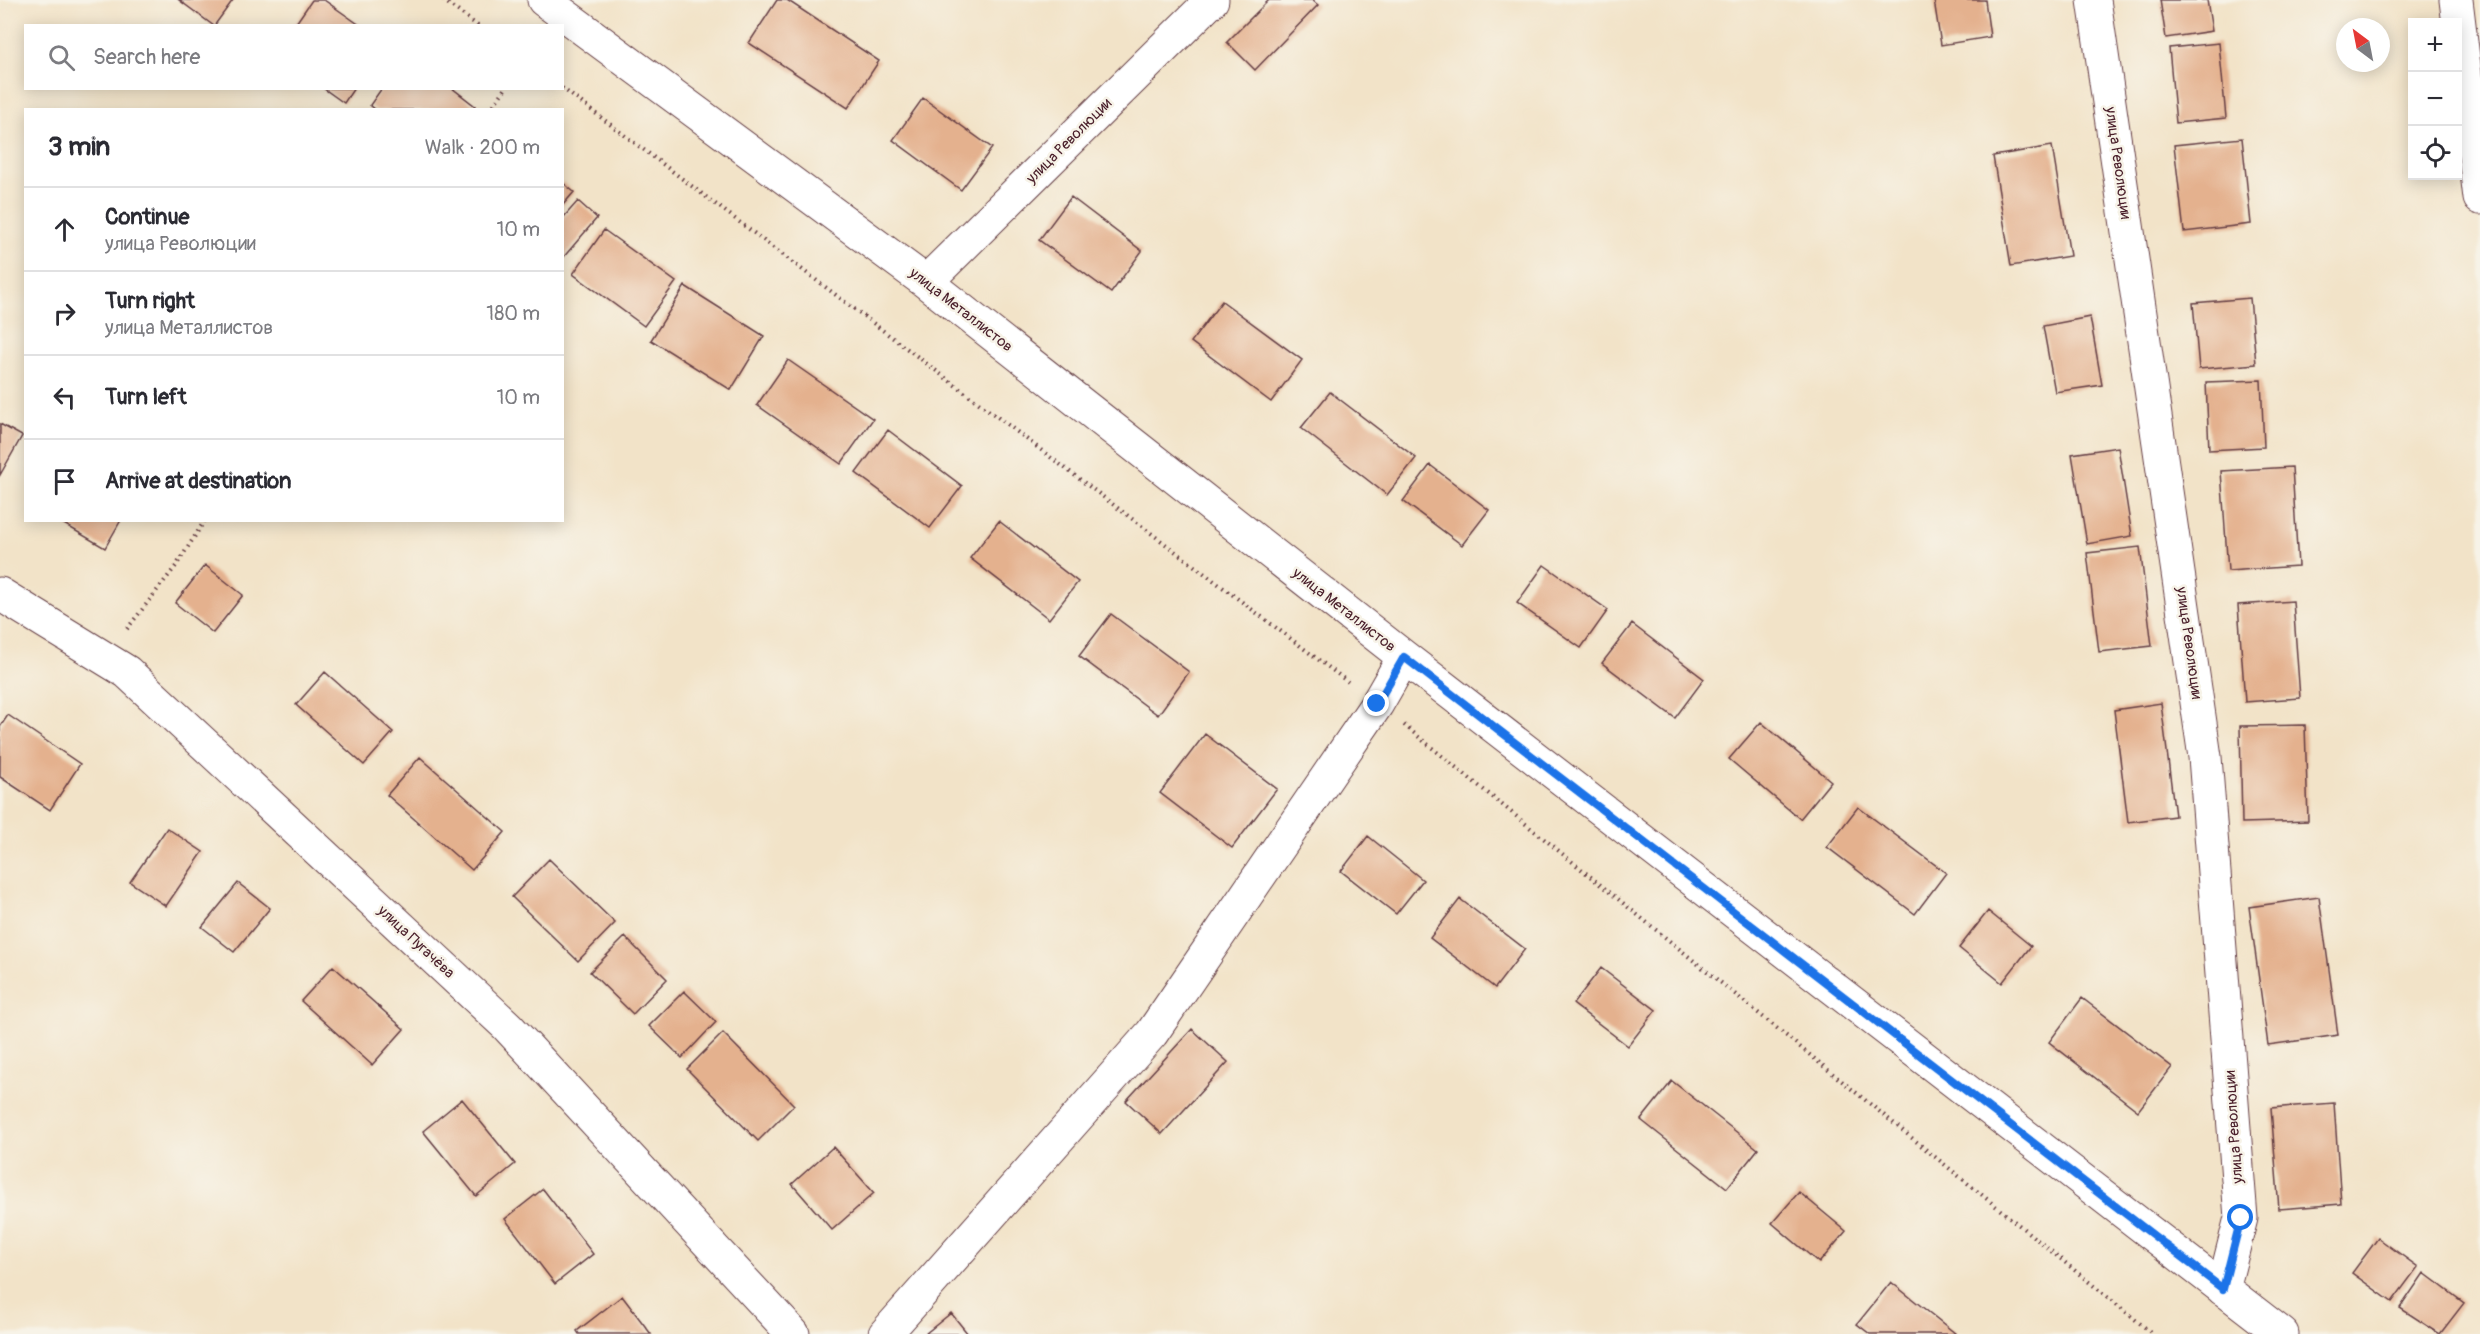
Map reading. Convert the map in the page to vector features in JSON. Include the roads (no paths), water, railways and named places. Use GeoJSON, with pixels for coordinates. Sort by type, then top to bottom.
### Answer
{"type":"FeatureCollection","features":[{"type":"Feature","properties":{"kind":"street","name":"улица Металлистов"},"geometry":{"type":"LineString","coordinates":[[544,0],[926,282],[1404,657],[2282,1334]]}},
{"type":"Feature","properties":{"kind":"street","name":"улица Революции"},"geometry":{"type":"LineString","coordinates":[[926,282],[1212,0]]}},
{"type":"Feature","properties":{"kind":"street","name":"улица Революции"},"geometry":{"type":"LineString","coordinates":[[2094,0],[2205,757],[2241,1218],[2223,1289]]}},
{"type":"Feature","properties":{"kind":"street"},"geometry":{"type":"LineString","coordinates":[[2456,0],[2480,198]]}},
{"type":"Feature","properties":{"kind":"street","name":"улица Пугачёва"},"geometry":{"type":"LineString","coordinates":[[0,594],[105,658],[136,680],[507,1026],[793,1334]]}},
{"type":"Feature","properties":{"kind":"street"},"geometry":{"type":"LineString","coordinates":[[885,1334],[1152,1033],[1377,704],[1404,657]]}}]}
